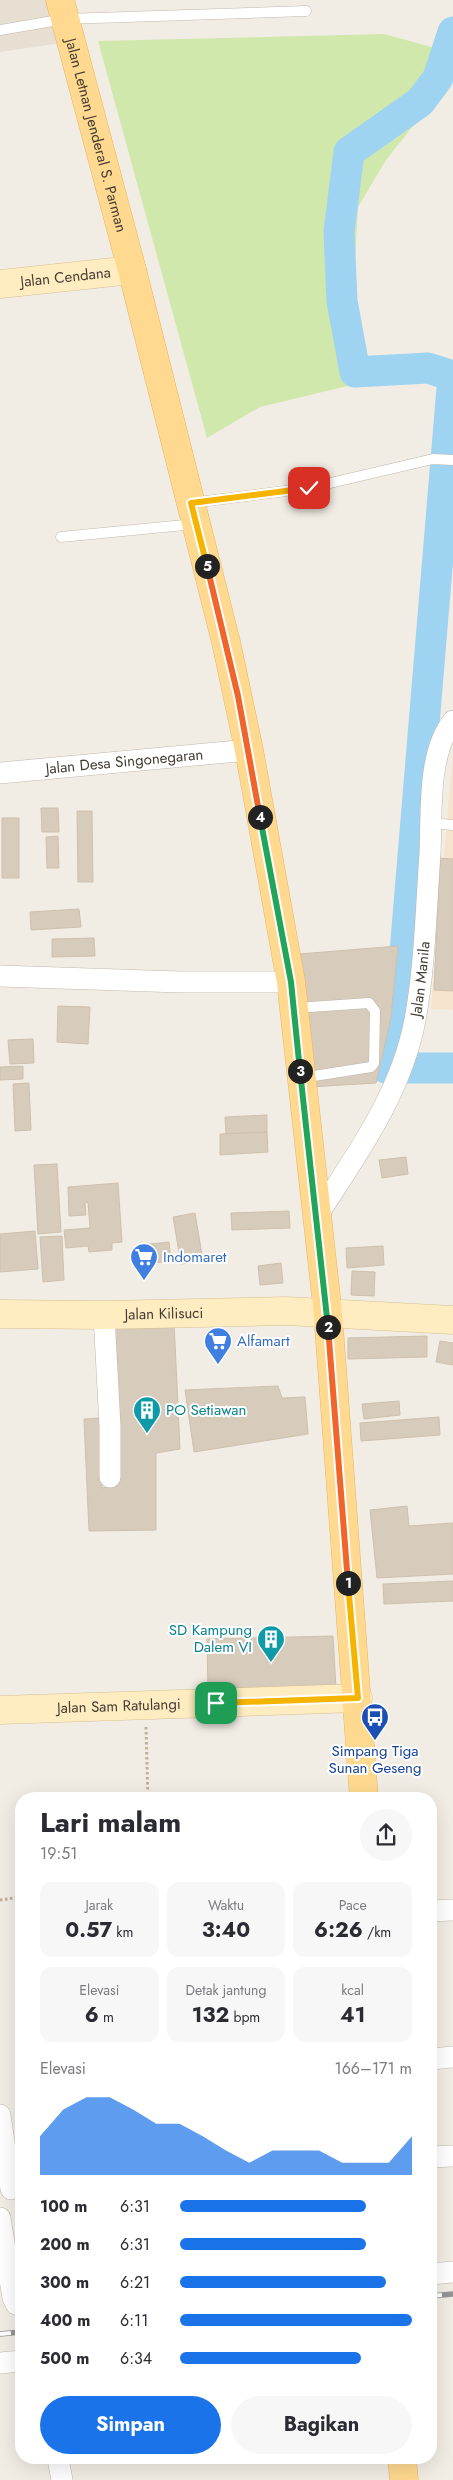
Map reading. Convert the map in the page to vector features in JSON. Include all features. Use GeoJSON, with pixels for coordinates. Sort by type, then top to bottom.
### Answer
{"type":"FeatureCollection","features":[{"type":"Feature","properties":{"kind":"main road","name":"Jalan Letnan Jenderal S. Parman"},"geometry":{"type":"LineString","coordinates":[[63,9],[132,270],[226,642],[249,750],[291,982],[300,1078],[328,1314],[364,1792]]}},
{"type":"Feature","properties":{"kind":"main road"},"geometry":{"type":"LineString","coordinates":[[402,2464],[404,2480]]}},
{"type":"Feature","properties":{"kind":"street","name":"Jalan Cendana"},"geometry":{"type":"LineString","coordinates":[[0,284],[132,270]]}},
{"type":"Feature","properties":{"kind":"street","name":"Jalan Manila"},"geometry":{"type":"LineString","coordinates":[[317,1216],[376,1123],[402,1068],[420,986],[438,750],[444,732],[453,721]]}},
{"type":"Feature","properties":{"kind":"street","name":"Jalan Desa Singonegaran"},"geometry":{"type":"LineString","coordinates":[[0,773],[249,750]]}},
{"type":"Feature","properties":{"kind":"street"},"geometry":{"type":"LineString","coordinates":[[0,976],[180,982],[291,982]]}},
{"type":"Feature","properties":{"kind":"street","name":"Jalan Kilisuci"},"geometry":{"type":"LineString","coordinates":[[0,1314],[104,1315],[286,1311],[453,1320]]}},
{"type":"Feature","properties":{"kind":"street"},"geometry":{"type":"LineString","coordinates":[[104,1315],[110,1426],[110,1477]]}},
{"type":"Feature","properties":{"kind":"street","name":"Jalan Sam Ratulangi"},"geometry":{"type":"LineString","coordinates":[[0,1710],[358,1698]]}},
{"type":"Feature","properties":{"kind":"street"},"geometry":{"type":"LineString","coordinates":[[437,1911],[453,1910]]}},
{"type":"Feature","properties":{"kind":"street"},"geometry":{"type":"LineString","coordinates":[[437,2058],[453,2057]]}},
{"type":"Feature","properties":{"kind":"street"},"geometry":{"type":"LineString","coordinates":[[0,2115],[11,2191]]}},
{"type":"Feature","properties":{"kind":"street"},"geometry":{"type":"LineString","coordinates":[[437,2157],[453,2156]]}},
{"type":"Feature","properties":{"kind":"street"},"geometry":{"type":"LineString","coordinates":[[0,2218],[15,2302]]}},
{"type":"Feature","properties":{"kind":"street"},"geometry":{"type":"LineString","coordinates":[[437,2273],[453,2272]]}},
{"type":"Feature","properties":{"kind":"street"},"geometry":{"type":"LineString","coordinates":[[0,2363],[15,2362]]}},
{"type":"Feature","properties":{"kind":"street"},"geometry":{"type":"LineString","coordinates":[[59,2464],[62,2480]]}},
{"type":"Feature","properties":{"kind":"lane"},"geometry":{"type":"LineString","coordinates":[[0,30],[63,9],[306,10]]}},
{"type":"Feature","properties":{"kind":"lane"},"geometry":{"type":"LineString","coordinates":[[61,537],[194,513],[434,459],[453,460]]}},
{"type":"Feature","properties":{"kind":"lane"},"geometry":{"type":"LineString","coordinates":[[432,823],[453,825]]}},
{"type":"Feature","properties":{"kind":"lane"},"geometry":{"type":"LineString","coordinates":[[294,1008],[369,1003],[375,1011],[374,1063],[371,1067],[300,1078]]}},
{"type":"Feature","properties":{"kind":"path"},"geometry":{"type":"LineString","coordinates":[[146,1706],[148,1792]]}},
{"type":"Feature","properties":{"kind":"path"},"geometry":{"type":"LineString","coordinates":[[0,1900],[15,1899]]}},
{"type":"Feature","properties":{"kind":"shaded area"},"geometry":{"type":"Polygon","coordinates":[[[0,0],[49,0],[61,43],[0,52],[0,0]]]}},
{"type":"Feature","properties":{"kind":"shaded area"},"geometry":{"type":"Polygon","coordinates":[[[453,751],[453,1010],[431,1009],[453,751]]]}},
{"type":"Feature","properties":{"kind":"green space"},"geometry":{"type":"Polygon","coordinates":[[[384,34],[439,49],[417,121],[386,160],[358,207],[354,282],[364,382],[260,407],[207,438],[98,41],[384,34]]]}},
{"type":"Feature","properties":{"kind":"building"},"geometry":{"type":"Polygon","coordinates":[[[41,808],[58,808],[59,832],[42,832],[41,808]]]}},
{"type":"Feature","properties":{"kind":"building"},"geometry":{"type":"Polygon","coordinates":[[[77,811],[92,811],[93,882],[78,882],[77,811]]]}},
{"type":"Feature","properties":{"kind":"building"},"geometry":{"type":"Polygon","coordinates":[[[2,818],[19,818],[19,878],[2,878],[2,818]]]}},
{"type":"Feature","properties":{"kind":"building"},"geometry":{"type":"Polygon","coordinates":[[[58,836],[59,868],[47,868],[46,837],[58,836]]]}},
{"type":"Feature","properties":{"kind":"building"},"geometry":{"type":"Polygon","coordinates":[[[440,858],[453,859],[453,991],[434,990],[440,858]]]}},
{"type":"Feature","properties":{"kind":"building"},"geometry":{"type":"Polygon","coordinates":[[[79,909],[81,927],[31,930],[30,912],[79,909]]]}},
{"type":"Feature","properties":{"kind":"building"},"geometry":{"type":"Polygon","coordinates":[[[94,938],[95,956],[52,957],[52,939],[94,938]]]}},
{"type":"Feature","properties":{"kind":"building"},"geometry":{"type":"Polygon","coordinates":[[[398,946],[391,1017],[376,1083],[310,1087],[299,954],[398,946]]]}},
{"type":"Feature","properties":{"kind":"building"},"geometry":{"type":"Polygon","coordinates":[[[58,1006],[90,1007],[88,1044],[57,1042],[58,1006]]]}},
{"type":"Feature","properties":{"kind":"building"},"geometry":{"type":"Polygon","coordinates":[[[33,1039],[34,1063],[10,1064],[8,1040],[33,1039]]]}},
{"type":"Feature","properties":{"kind":"building"},"geometry":{"type":"Polygon","coordinates":[[[23,1066],[23,1079],[0,1080],[0,1067],[23,1066]]]}},
{"type":"Feature","properties":{"kind":"building"},"geometry":{"type":"Polygon","coordinates":[[[29,1083],[31,1130],[15,1131],[13,1084],[29,1083]]]}},
{"type":"Feature","properties":{"kind":"building"},"geometry":{"type":"Polygon","coordinates":[[[267,1115],[267,1132],[226,1134],[225,1117],[267,1115]]]}},
{"type":"Feature","properties":{"kind":"building"},"geometry":{"type":"Polygon","coordinates":[[[267,1132],[268,1152],[220,1155],[220,1134],[267,1132]]]}},
{"type":"Feature","properties":{"kind":"building"},"geometry":{"type":"Polygon","coordinates":[[[406,1157],[408,1174],[382,1178],[379,1160],[406,1157]]]}},
{"type":"Feature","properties":{"kind":"building"},"geometry":{"type":"Polygon","coordinates":[[[57,1164],[61,1232],[38,1234],[34,1165],[57,1164]]]}},
{"type":"Feature","properties":{"kind":"building"},"geometry":{"type":"Polygon","coordinates":[[[118,1183],[122,1242],[112,1243],[112,1250],[89,1252],[88,1246],[66,1248],[64,1230],[90,1228],[88,1202],[85,1203],[86,1215],[69,1216],[68,1187],[118,1183]]]}},
{"type":"Feature","properties":{"kind":"building"},"geometry":{"type":"Polygon","coordinates":[[[289,1211],[290,1228],[232,1230],[231,1213],[289,1211]]]}},
{"type":"Feature","properties":{"kind":"building"},"geometry":{"type":"Polygon","coordinates":[[[195,1213],[203,1261],[181,1264],[173,1217],[195,1213]]]}},
{"type":"Feature","properties":{"kind":"building"},"geometry":{"type":"Polygon","coordinates":[[[35,1231],[38,1269],[0,1272],[0,1234],[35,1231]]]}},
{"type":"Feature","properties":{"kind":"building"},"geometry":{"type":"Polygon","coordinates":[[[62,1236],[64,1280],[43,1282],[40,1237],[62,1236]]]}},
{"type":"Feature","properties":{"kind":"building"},"geometry":{"type":"Polygon","coordinates":[[[169,1242],[171,1261],[143,1264],[140,1245],[169,1242]]]}},
{"type":"Feature","properties":{"kind":"building"},"geometry":{"type":"Polygon","coordinates":[[[383,1246],[384,1265],[347,1268],[346,1248],[383,1246]]]}},
{"type":"Feature","properties":{"kind":"building"},"geometry":{"type":"Polygon","coordinates":[[[281,1263],[283,1283],[260,1285],[258,1266],[281,1263]]]}},
{"type":"Feature","properties":{"kind":"building"},"geometry":{"type":"Polygon","coordinates":[[[352,1271],[375,1272],[374,1296],[351,1295],[352,1271]]]}},
{"type":"Feature","properties":{"kind":"building","name":"PO Setiawan"},"geometry":{"type":"Polygon","coordinates":[[[115,1322],[174,1322],[180,1449],[156,1453],[156,1530],[89,1531],[84,1419],[101,1418],[102,1488],[117,1486],[115,1322]]]}},
{"type":"Feature","properties":{"kind":"building"},"geometry":{"type":"Polygon","coordinates":[[[427,1336],[427,1357],[348,1359],[348,1338],[427,1336]]]}},
{"type":"Feature","properties":{"kind":"building"},"geometry":{"type":"Polygon","coordinates":[[[440,1341],[453,1343],[453,1365],[436,1362],[440,1341]]]}},
{"type":"Feature","properties":{"kind":"building"},"geometry":{"type":"Polygon","coordinates":[[[278,1386],[282,1398],[305,1397],[308,1434],[194,1452],[185,1390],[278,1386]]]}},
{"type":"Feature","properties":{"kind":"building"},"geometry":{"type":"Polygon","coordinates":[[[399,1401],[400,1415],[364,1419],[362,1404],[399,1401]]]}},
{"type":"Feature","properties":{"kind":"building"},"geometry":{"type":"Polygon","coordinates":[[[439,1417],[440,1435],[361,1441],[360,1423],[439,1417]]]}},
{"type":"Feature","properties":{"kind":"building"},"geometry":{"type":"Polygon","coordinates":[[[407,1506],[409,1526],[453,1523],[453,1574],[377,1578],[370,1510],[407,1506]]]}},
{"type":"Feature","properties":{"kind":"building"},"geometry":{"type":"Polygon","coordinates":[[[453,1581],[453,1601],[384,1604],[383,1584],[453,1581]]]}},
{"type":"Feature","properties":{"kind":"building","name":"SD Kampung Dalem VI"},"geometry":{"type":"Polygon","coordinates":[[[333,1636],[336,1688],[208,1695],[207,1639],[333,1636]]]}},
{"type":"Feature","properties":{"kind":"waterway"},"geometry":{"type":"LineString","coordinates":[[453,32],[438,78],[420,102],[349,152],[339,232],[342,301],[355,372],[428,368],[453,376],[400,1012],[386,1068],[453,1068]]}},
{"type":"Feature","properties":{"kind":"railway"},"geometry":{"type":"LineString","coordinates":[[437,2295],[453,2294]]}},
{"type":"Feature","properties":{"kind":"railway"},"geometry":{"type":"LineString","coordinates":[[0,2334],[15,2333]]}},
{"type":"Feature","properties":{"kind":"place","name":"Indomaret"},"geometry":{"type":"Point","coordinates":[144,1281]}},
{"type":"Feature","properties":{"kind":"place","name":"Alfamart"},"geometry":{"type":"Point","coordinates":[218,1365]}},
{"type":"Feature","properties":{"kind":"place","name":"PO Setiawan"},"geometry":{"type":"Point","coordinates":[147,1434]}},
{"type":"Feature","properties":{"kind":"place","name":"SD Kampung Dalem VI"},"geometry":{"type":"Point","coordinates":[271,1663]}},
{"type":"Feature","properties":{"kind":"place","name":"Simpang Tiga Sunan Geseng"},"geometry":{"type":"Point","coordinates":[375,1741]}},
{"type":"Feature","properties":{"kind":"route"},"geometry":{"type":"LineString","coordinates":[[216,1703],[358,1698],[329,1353],[328,1314],[300,1078],[291,982],[268,865],[249,750],[226,642],[191,503],[309,488]]}}]}
